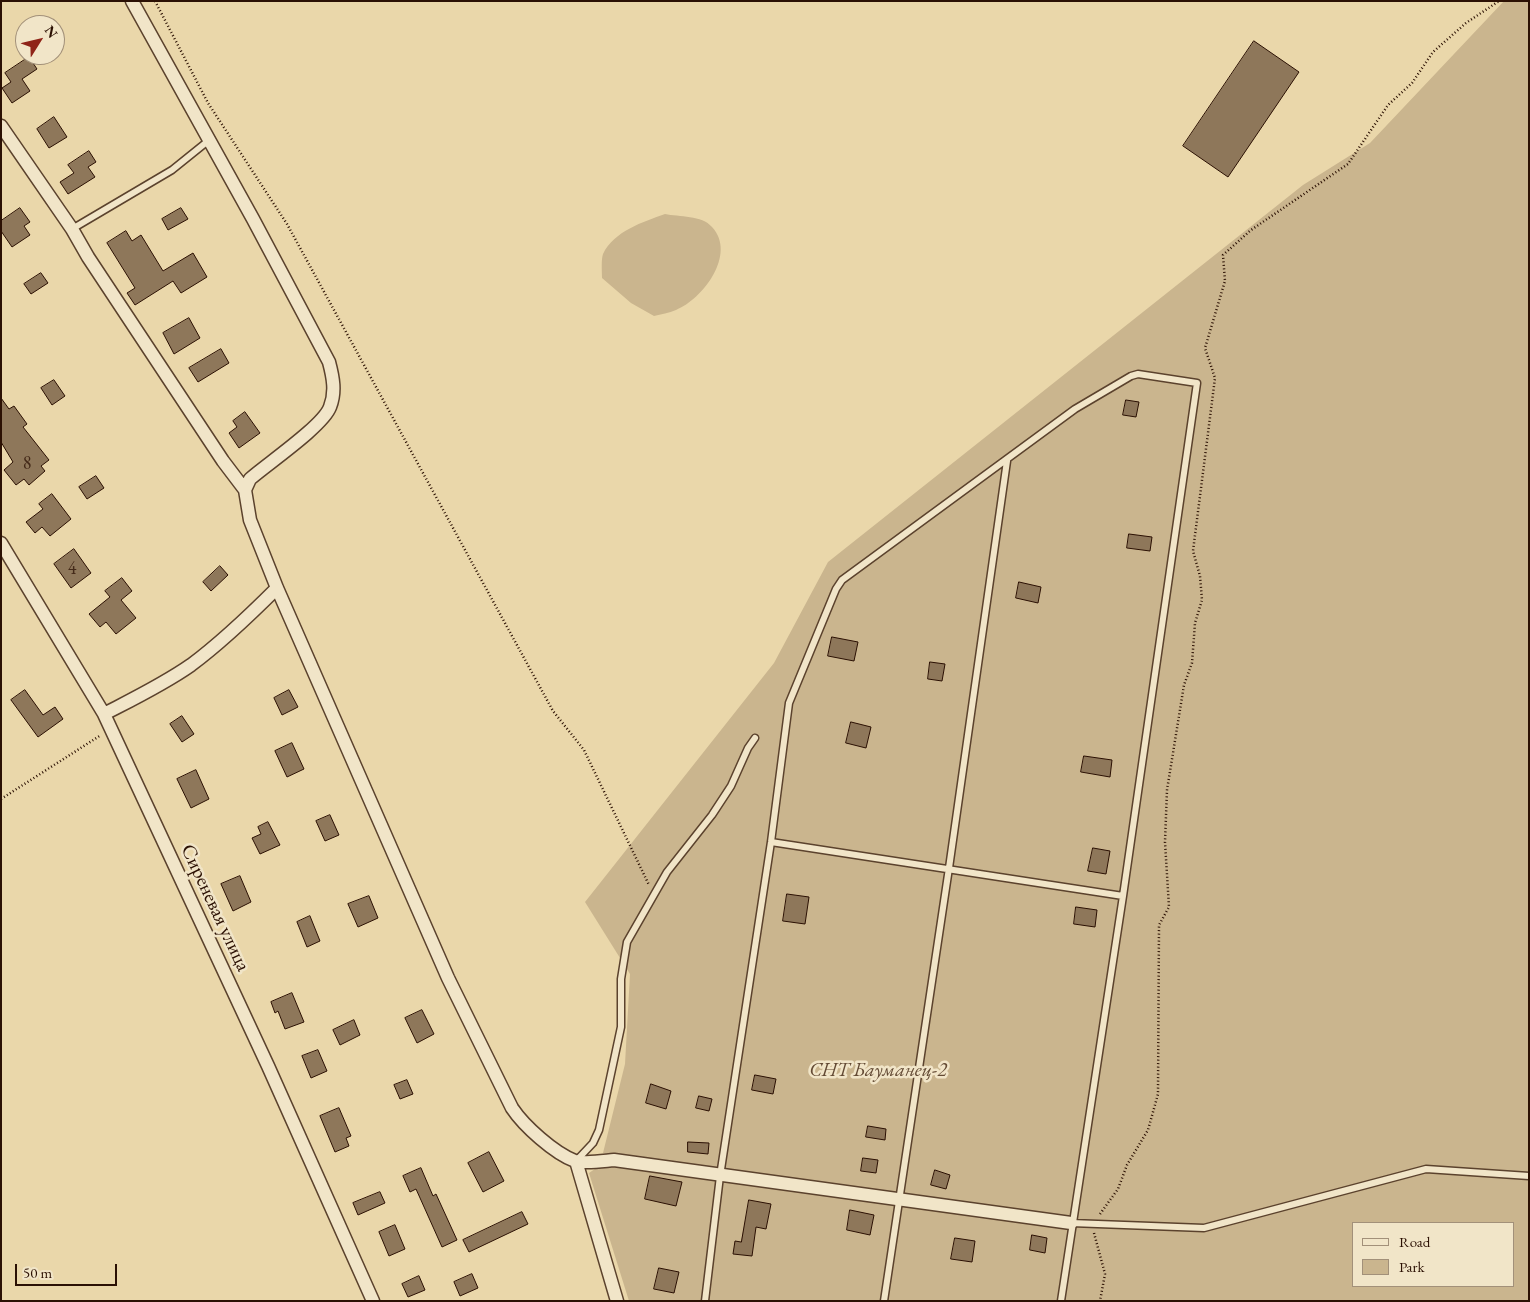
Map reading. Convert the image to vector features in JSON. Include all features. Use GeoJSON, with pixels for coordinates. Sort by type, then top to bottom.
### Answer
{"type":"FeatureCollection","features":[{"type":"Feature","properties":{"kind":"street"},"geometry":{"type":"LineString","coordinates":[[132,1],[253,219],[329,362],[333,380],[333,396],[329,409],[312,428],[250,479],[245,490]]}},
{"type":"Feature","properties":{"kind":"street"},"geometry":{"type":"LineString","coordinates":[[1,126],[72,229],[88,257],[222,461],[245,490],[250,520],[277,588],[448,978],[521,1123],[540,1138],[576,1161],[614,1160],[1071,1223]]}},
{"type":"Feature","properties":{"kind":"street","name":"Сиреневая улица"},"geometry":{"type":"LineString","coordinates":[[1,543],[104,714],[268,1066],[373,1301]]}},
{"type":"Feature","properties":{"kind":"street"},"geometry":{"type":"LineString","coordinates":[[104,714],[160,684],[190,665],[236,628],[277,588]]}},
{"type":"Feature","properties":{"kind":"street"},"geometry":{"type":"LineString","coordinates":[[576,1161],[617,1301]]}},
{"type":"Feature","properties":{"kind":"lane"},"geometry":{"type":"LineString","coordinates":[[72,229],[172,170],[208,141]]}},
{"type":"Feature","properties":{"kind":"lane"},"geometry":{"type":"LineString","coordinates":[[705,1301],[720,1176],[771,842],[789,702],[842,580],[1007,461],[1075,409],[1131,376],[1138,374],[1197,383],[1123,896],[1060,1301]]}},
{"type":"Feature","properties":{"kind":"lane"},"geometry":{"type":"LineString","coordinates":[[884,1301],[949,868],[1007,461]]}},
{"type":"Feature","properties":{"kind":"lane"},"geometry":{"type":"LineString","coordinates":[[576,1161],[586,1153],[599,1130],[621,1027],[621,979],[627,942],[666,872],[721,800],[755,738]]}},
{"type":"Feature","properties":{"kind":"lane"},"geometry":{"type":"LineString","coordinates":[[771,842],[1123,896]]}},
{"type":"Feature","properties":{"kind":"lane"},"geometry":{"type":"LineString","coordinates":[[1071,1223],[1204,1228],[1426,1169],[1529,1176]]}},
{"type":"Feature","properties":{"kind":"path"},"geometry":{"type":"LineString","coordinates":[[155,1],[208,102],[287,224],[553,711],[584,750],[653,894]]}},
{"type":"Feature","properties":{"kind":"path"},"geometry":{"type":"LineString","coordinates":[[1100,1301],[1105,1274],[1094,1236],[1093,1224],[1118,1189],[1127,1166],[1148,1130],[1158,1094],[1159,925],[1169,907],[1165,842],[1167,790],[1184,685],[1192,663],[1195,623],[1202,600],[1200,576],[1193,551],[1215,378],[1205,348],[1225,281],[1223,255],[1252,230],[1348,164],[1388,106],[1412,83],[1434,52],[1466,23],[1499,1]]}},
{"type":"Feature","properties":{"kind":"path"},"geometry":{"type":"LineString","coordinates":[[1,799],[111,729]]}},
{"type":"Feature","properties":{"kind":"green space","name":"СНТ Бауманец-2"},"geometry":{"type":"Polygon","coordinates":[[[1504,1],[1529,1],[1529,1301],[629,1301],[589,1173],[614,1156],[603,1153],[625,1064],[630,974],[585,902],[774,663],[828,562],[1303,185],[1370,143],[1504,1]]]}},
{"type":"Feature","properties":{"kind":"green space"},"geometry":{"type":"Polygon","coordinates":[[[665,214],[696,218],[708,223],[719,238],[721,250],[714,274],[697,296],[676,310],[654,316],[631,303],[602,278],[602,259],[608,246],[622,233],[665,214]]]}},
{"type":"Feature","properties":{"kind":"building"},"geometry":{"type":"Polygon","coordinates":[[[1254,41],[1299,72],[1228,177],[1183,146],[1254,41]]]}},
{"type":"Feature","properties":{"kind":"building"},"geometry":{"type":"Polygon","coordinates":[[[17,65],[34,65],[37,69],[22,79],[30,91],[12,103],[2,88],[11,82],[5,73],[17,65]]]}},
{"type":"Feature","properties":{"kind":"building"},"geometry":{"type":"Polygon","coordinates":[[[54,117],[67,137],[49,148],[37,129],[54,117]]]}},
{"type":"Feature","properties":{"kind":"building"},"geometry":{"type":"Polygon","coordinates":[[[89,151],[96,162],[88,167],[95,177],[68,194],[60,182],[74,173],[68,165],[89,151]]]}},
{"type":"Feature","properties":{"kind":"building"},"geometry":{"type":"Polygon","coordinates":[[[20,208],[30,222],[24,226],[30,235],[12,247],[1,231],[1,221],[20,208]]]}},
{"type":"Feature","properties":{"kind":"building"},"geometry":{"type":"Polygon","coordinates":[[[181,208],[188,219],[168,230],[162,219],[181,208]]]}},
{"type":"Feature","properties":{"kind":"building"},"geometry":{"type":"Polygon","coordinates":[[[126,231],[132,241],[141,235],[163,271],[193,253],[207,277],[181,293],[173,281],[135,305],[127,293],[135,288],[107,243],[126,231]]]}},
{"type":"Feature","properties":{"kind":"building"},"geometry":{"type":"Polygon","coordinates":[[[41,273],[48,283],[31,294],[24,284],[41,273]]]}},
{"type":"Feature","properties":{"kind":"building"},"geometry":{"type":"Polygon","coordinates":[[[189,318],[200,338],[174,354],[163,333],[189,318]]]}},
{"type":"Feature","properties":{"kind":"building"},"geometry":{"type":"Polygon","coordinates":[[[221,349],[229,363],[198,382],[189,368],[221,349]]]}},
{"type":"Feature","properties":{"kind":"building"},"geometry":{"type":"Polygon","coordinates":[[[54,380],[65,396],[52,405],[41,388],[54,380]]]}},
{"type":"Feature","properties":{"kind":"building"},"geometry":{"type":"Polygon","coordinates":[[[1,398],[9,409],[14,406],[27,424],[23,427],[49,460],[41,466],[45,471],[29,485],[24,479],[16,485],[4,470],[13,462],[1,442],[1,398]]]}},
{"type":"Feature","properties":{"kind":"building"},"geometry":{"type":"Polygon","coordinates":[[[1126,400],[1139,402],[1136,417],[1123,415],[1126,400]]]}},
{"type":"Feature","properties":{"kind":"building"},"geometry":{"type":"Polygon","coordinates":[[[245,412],[260,433],[239,448],[229,433],[237,427],[233,421],[245,412]]]}},
{"type":"Feature","properties":{"kind":"building"},"geometry":{"type":"Polygon","coordinates":[[[96,476],[104,488],[87,499],[79,487],[96,476]]]}},
{"type":"Feature","properties":{"kind":"building"},"geometry":{"type":"Polygon","coordinates":[[[52,494],[71,519],[50,536],[42,527],[35,533],[26,522],[43,509],[39,504],[52,494]]]}},
{"type":"Feature","properties":{"kind":"building"},"geometry":{"type":"Polygon","coordinates":[[[1129,534],[1152,537],[1150,551],[1127,548],[1129,534]]]}},
{"type":"Feature","properties":{"kind":"building"},"geometry":{"type":"Polygon","coordinates":[[[74,549],[91,573],[71,588],[54,564],[74,549]]]}},
{"type":"Feature","properties":{"kind":"building"},"geometry":{"type":"Polygon","coordinates":[[[220,566],[228,575],[211,591],[203,582],[220,566]]]}},
{"type":"Feature","properties":{"kind":"building"},"geometry":{"type":"Polygon","coordinates":[[[122,578],[132,591],[121,600],[136,618],[116,634],[106,622],[100,627],[89,614],[110,597],[105,591],[122,578]]]}},
{"type":"Feature","properties":{"kind":"building"},"geometry":{"type":"Polygon","coordinates":[[[1019,582],[1041,587],[1038,603],[1016,598],[1019,582]]]}},
{"type":"Feature","properties":{"kind":"building"},"geometry":{"type":"Polygon","coordinates":[[[832,637],[858,642],[854,661],[828,656],[832,637]]]}},
{"type":"Feature","properties":{"kind":"building"},"geometry":{"type":"Polygon","coordinates":[[[930,662],[945,664],[942,681],[928,679],[930,662]]]}},
{"type":"Feature","properties":{"kind":"building"},"geometry":{"type":"Polygon","coordinates":[[[25,690],[43,715],[55,707],[63,719],[38,737],[11,700],[25,690]]]}},
{"type":"Feature","properties":{"kind":"building"},"geometry":{"type":"Polygon","coordinates":[[[289,690],[298,707],[282,715],[274,698],[289,690]]]}},
{"type":"Feature","properties":{"kind":"building"},"geometry":{"type":"Polygon","coordinates":[[[182,716],[194,734],[182,742],[170,724],[182,716]]]}},
{"type":"Feature","properties":{"kind":"building"},"geometry":{"type":"Polygon","coordinates":[[[851,722],[871,727],[866,748],[846,743],[851,722]]]}},
{"type":"Feature","properties":{"kind":"building"},"geometry":{"type":"Polygon","coordinates":[[[292,743],[304,769],[287,777],[275,751],[292,743]]]}},
{"type":"Feature","properties":{"kind":"building"},"geometry":{"type":"Polygon","coordinates":[[[1084,756],[1112,760],[1110,777],[1081,772],[1084,756]]]}},
{"type":"Feature","properties":{"kind":"building"},"geometry":{"type":"Polygon","coordinates":[[[196,770],[209,799],[191,808],[177,779],[196,770]]]}},
{"type":"Feature","properties":{"kind":"building"},"geometry":{"type":"Polygon","coordinates":[[[330,815],[339,835],[325,841],[316,821],[330,815]]]}},
{"type":"Feature","properties":{"kind":"building"},"geometry":{"type":"Polygon","coordinates":[[[268,822],[280,845],[260,854],[252,838],[261,834],[258,827],[268,822]]]}},
{"type":"Feature","properties":{"kind":"building"},"geometry":{"type":"Polygon","coordinates":[[[1093,848],[1110,851],[1106,874],[1088,871],[1093,848]]]}},
{"type":"Feature","properties":{"kind":"building"},"geometry":{"type":"Polygon","coordinates":[[[240,876],[251,902],[233,911],[221,884],[240,876]]]}},
{"type":"Feature","properties":{"kind":"building"},"geometry":{"type":"Polygon","coordinates":[[[787,894],[809,897],[805,924],[783,921],[787,894]]]}},
{"type":"Feature","properties":{"kind":"building"},"geometry":{"type":"Polygon","coordinates":[[[369,896],[378,918],[358,927],[348,904],[369,896]]]}},
{"type":"Feature","properties":{"kind":"building"},"geometry":{"type":"Polygon","coordinates":[[[1076,907],[1097,910],[1095,927],[1074,924],[1076,907]]]}},
{"type":"Feature","properties":{"kind":"building"},"geometry":{"type":"Polygon","coordinates":[[[310,916],[320,941],[307,947],[297,922],[310,916]]]}},
{"type":"Feature","properties":{"kind":"building"},"geometry":{"type":"Polygon","coordinates":[[[292,993],[304,1022],[285,1029],[278,1011],[275,1013],[271,1002],[292,993]]]}},
{"type":"Feature","properties":{"kind":"building"},"geometry":{"type":"Polygon","coordinates":[[[422,1010],[434,1034],[417,1043],[405,1018],[422,1010]]]}},
{"type":"Feature","properties":{"kind":"building"},"geometry":{"type":"Polygon","coordinates":[[[354,1020],[360,1035],[340,1045],[333,1030],[354,1020]]]}},
{"type":"Feature","properties":{"kind":"building"},"geometry":{"type":"Polygon","coordinates":[[[318,1050],[327,1071],[311,1078],[302,1056],[318,1050]]]}},
{"type":"Feature","properties":{"kind":"building"},"geometry":{"type":"Polygon","coordinates":[[[755,1075],[776,1079],[773,1094],[752,1090],[755,1075]]]}},
{"type":"Feature","properties":{"kind":"building"},"geometry":{"type":"Polygon","coordinates":[[[407,1080],[413,1094],[400,1099],[394,1085],[407,1080]]]}},
{"type":"Feature","properties":{"kind":"building"},"geometry":{"type":"Polygon","coordinates":[[[651,1084],[671,1091],[666,1109],[646,1103],[651,1084]]]}},
{"type":"Feature","properties":{"kind":"building"},"geometry":{"type":"Polygon","coordinates":[[[699,1096],[712,1099],[709,1111],[696,1108],[699,1096]]]}},
{"type":"Feature","properties":{"kind":"building"},"geometry":{"type":"Polygon","coordinates":[[[339,1108],[351,1136],[346,1138],[349,1146],[335,1152],[320,1116],[339,1108]]]}},
{"type":"Feature","properties":{"kind":"building"},"geometry":{"type":"Polygon","coordinates":[[[868,1126],[886,1129],[885,1140],[866,1137],[868,1126]]]}},
{"type":"Feature","properties":{"kind":"building"},"geometry":{"type":"Polygon","coordinates":[[[688,1142],[709,1143],[708,1154],[688,1152],[688,1142]]]}},
{"type":"Feature","properties":{"kind":"building"},"geometry":{"type":"Polygon","coordinates":[[[489,1152],[504,1181],[483,1192],[468,1163],[489,1152]]]}},
{"type":"Feature","properties":{"kind":"building"},"geometry":{"type":"Polygon","coordinates":[[[863,1158],[878,1160],[876,1173],[861,1171],[863,1158]]]}},
{"type":"Feature","properties":{"kind":"building"},"geometry":{"type":"Polygon","coordinates":[[[421,1168],[433,1196],[436,1194],[457,1240],[442,1247],[416,1189],[410,1192],[403,1176],[421,1168]]]}},
{"type":"Feature","properties":{"kind":"building"},"geometry":{"type":"Polygon","coordinates":[[[935,1170],[950,1175],[946,1189],[931,1185],[935,1170]]]}},
{"type":"Feature","properties":{"kind":"building"},"geometry":{"type":"Polygon","coordinates":[[[650,1176],[682,1182],[676,1206],[645,1199],[650,1176]]]}},
{"type":"Feature","properties":{"kind":"building"},"geometry":{"type":"Polygon","coordinates":[[[380,1192],[385,1203],[358,1215],[353,1203],[380,1192]]]}},
{"type":"Feature","properties":{"kind":"building"},"geometry":{"type":"Polygon","coordinates":[[[749,1200],[771,1204],[766,1229],[756,1227],[752,1256],[733,1254],[735,1241],[741,1242],[749,1200]]]}},
{"type":"Feature","properties":{"kind":"building"},"geometry":{"type":"Polygon","coordinates":[[[850,1210],[874,1215],[870,1235],[847,1230],[850,1210]]]}},
{"type":"Feature","properties":{"kind":"building"},"geometry":{"type":"Polygon","coordinates":[[[522,1212],[528,1224],[469,1252],[463,1240],[522,1212]]]}},
{"type":"Feature","properties":{"kind":"building"},"geometry":{"type":"Polygon","coordinates":[[[395,1225],[405,1249],[389,1256],[379,1232],[395,1225]]]}},
{"type":"Feature","properties":{"kind":"building"},"geometry":{"type":"Polygon","coordinates":[[[1032,1235],[1047,1238],[1045,1253],[1030,1250],[1032,1235]]]}},
{"type":"Feature","properties":{"kind":"building"},"geometry":{"type":"Polygon","coordinates":[[[955,1238],[975,1241],[972,1262],[951,1259],[955,1238]]]}},
{"type":"Feature","properties":{"kind":"building"},"geometry":{"type":"Polygon","coordinates":[[[659,1268],[679,1272],[674,1293],[654,1289],[659,1268]]]}},
{"type":"Feature","properties":{"kind":"building"},"geometry":{"type":"Polygon","coordinates":[[[472,1274],[478,1288],[460,1296],[454,1282],[472,1274]]]}},
{"type":"Feature","properties":{"kind":"building"},"geometry":{"type":"Polygon","coordinates":[[[419,1276],[425,1290],[408,1297],[402,1284],[419,1276]]]}}]}
